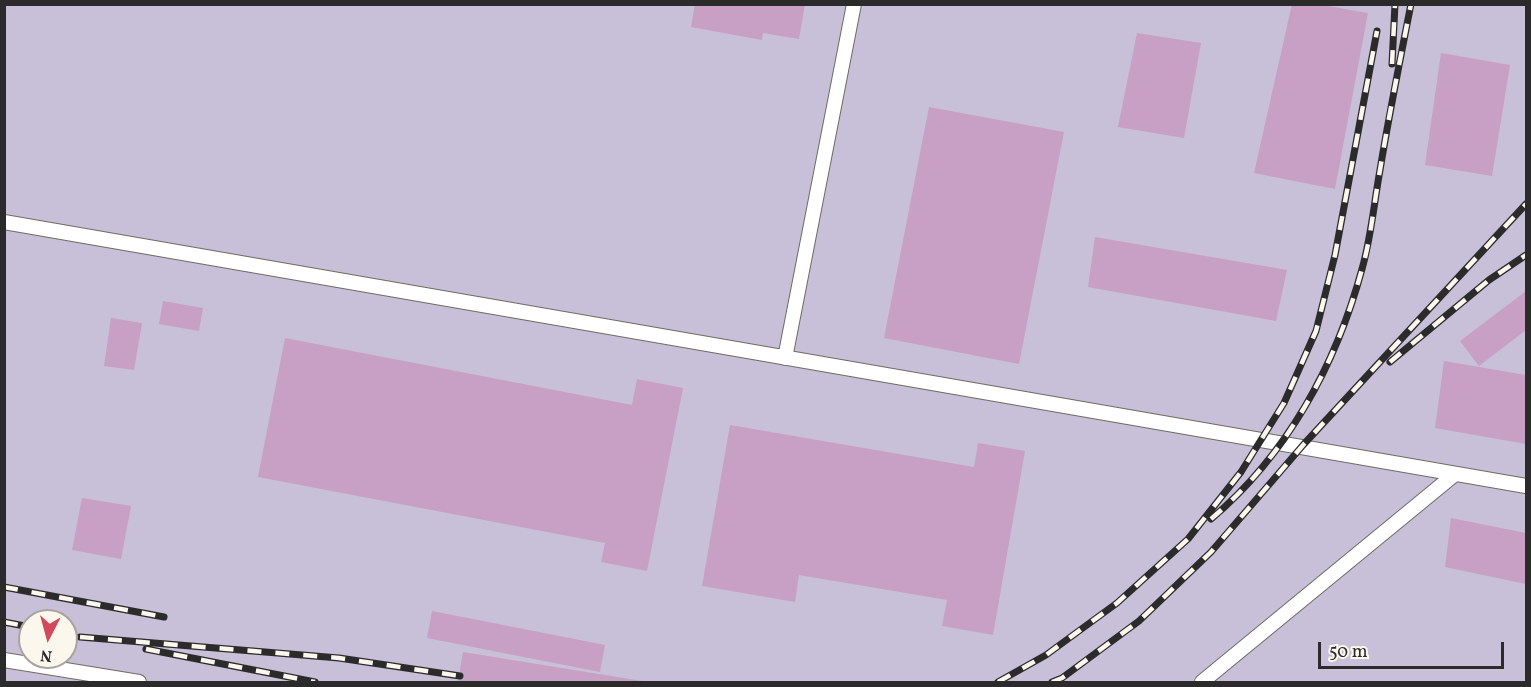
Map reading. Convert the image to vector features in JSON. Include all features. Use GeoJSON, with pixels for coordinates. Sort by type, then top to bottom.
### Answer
{"type":"FeatureCollection","features":[{"type":"Feature","properties":{"kind":"lane"},"geometry":{"type":"LineString","coordinates":[[785,358],[854,4]]}},
{"type":"Feature","properties":{"kind":"lane"},"geometry":{"type":"LineString","coordinates":[[4,222],[1527,486]]}},
{"type":"Feature","properties":{"kind":"lane"},"geometry":{"type":"LineString","coordinates":[[1202,682],[1455,474]]}},
{"type":"Feature","properties":{"kind":"lane"},"geometry":{"type":"LineString","coordinates":[[4,660],[139,682]]}},
{"type":"Feature","properties":{"kind":"shaded area"},"geometry":{"type":"Polygon","coordinates":[[[4,5],[1526,5],[1526,682],[5,682],[4,5]]]}},
{"type":"Feature","properties":{"kind":"building"},"geometry":{"type":"Polygon","coordinates":[[[695,4],[805,4],[799,39],[763,33],[762,40],[691,27],[695,4]]]}},
{"type":"Feature","properties":{"kind":"building"},"geometry":{"type":"Polygon","coordinates":[[[1292,4],[1316,4],[1368,13],[1335,189],[1254,173],[1292,4]]]}},
{"type":"Feature","properties":{"kind":"building"},"geometry":{"type":"Polygon","coordinates":[[[1137,33],[1201,43],[1184,138],[1118,127],[1137,33]]]}},
{"type":"Feature","properties":{"kind":"building"},"geometry":{"type":"Polygon","coordinates":[[[1441,53],[1510,65],[1492,176],[1425,165],[1441,53]]]}},
{"type":"Feature","properties":{"kind":"building"},"geometry":{"type":"Polygon","coordinates":[[[929,107],[1064,132],[1019,364],[884,338],[929,107]]]}},
{"type":"Feature","properties":{"kind":"building"},"geometry":{"type":"Polygon","coordinates":[[[1095,237],[1287,270],[1276,321],[1088,287],[1095,237]]]}},
{"type":"Feature","properties":{"kind":"building"},"geometry":{"type":"Polygon","coordinates":[[[1526,291],[1526,330],[1479,366],[1460,341],[1526,291]]]}},
{"type":"Feature","properties":{"kind":"building"},"geometry":{"type":"Polygon","coordinates":[[[163,301],[203,308],[199,331],[159,324],[163,301]]]}},
{"type":"Feature","properties":{"kind":"building"},"geometry":{"type":"Polygon","coordinates":[[[111,318],[142,323],[134,370],[104,366],[111,318]]]}},
{"type":"Feature","properties":{"kind":"building"},"geometry":{"type":"Polygon","coordinates":[[[285,338],[632,405],[637,379],[683,388],[647,571],[601,562],[605,543],[258,477],[285,338]]]}},
{"type":"Feature","properties":{"kind":"building"},"geometry":{"type":"Polygon","coordinates":[[[1444,361],[1526,375],[1526,444],[1435,428],[1444,361]]]}},
{"type":"Feature","properties":{"kind":"building"},"geometry":{"type":"Polygon","coordinates":[[[730,425],[974,467],[978,443],[1025,451],[993,635],[942,626],[947,600],[799,575],[795,602],[702,586],[730,425]]]}},
{"type":"Feature","properties":{"kind":"building"},"geometry":{"type":"Polygon","coordinates":[[[82,498],[131,506],[121,559],[72,550],[82,498]]]}},
{"type":"Feature","properties":{"kind":"building"},"geometry":{"type":"Polygon","coordinates":[[[1451,518],[1526,533],[1526,584],[1445,567],[1451,518]]]}},
{"type":"Feature","properties":{"kind":"building"},"geometry":{"type":"Polygon","coordinates":[[[432,611],[605,645],[600,672],[427,638],[432,611]]]}},
{"type":"Feature","properties":{"kind":"building"},"geometry":{"type":"Polygon","coordinates":[[[463,652],[642,681],[642,682],[458,682],[463,652]]]}},
{"type":"Feature","properties":{"kind":"railway"},"geometry":{"type":"LineString","coordinates":[[1392,64],[1395,4]]}},
{"type":"Feature","properties":{"kind":"railway"},"geometry":{"type":"LineString","coordinates":[[1211,519],[1238,494],[1285,437],[1305,406],[1338,340],[1351,305],[1368,245],[1411,4]]}},
{"type":"Feature","properties":{"kind":"railway"},"geometry":{"type":"LineString","coordinates":[[998,682],[1046,655],[1117,603],[1188,539],[1241,472],[1284,403],[1316,331],[1335,255],[1377,31]]}},
{"type":"Feature","properties":{"kind":"railway"},"geometry":{"type":"LineString","coordinates":[[1052,682],[1062,678],[1139,621],[1211,552],[1304,444],[1526,204]]}},
{"type":"Feature","properties":{"kind":"railway"},"geometry":{"type":"LineString","coordinates":[[1390,362],[1489,280],[1526,255]]}},
{"type":"Feature","properties":{"kind":"railway"},"geometry":{"type":"LineString","coordinates":[[4,587],[164,617]]}},
{"type":"Feature","properties":{"kind":"railway"},"geometry":{"type":"LineString","coordinates":[[4,622],[18,625]]}},
{"type":"Feature","properties":{"kind":"railway"},"geometry":{"type":"LineString","coordinates":[[80,637],[339,658],[460,676]]}},
{"type":"Feature","properties":{"kind":"railway"},"geometry":{"type":"LineString","coordinates":[[146,649],[315,682]]}}]}
